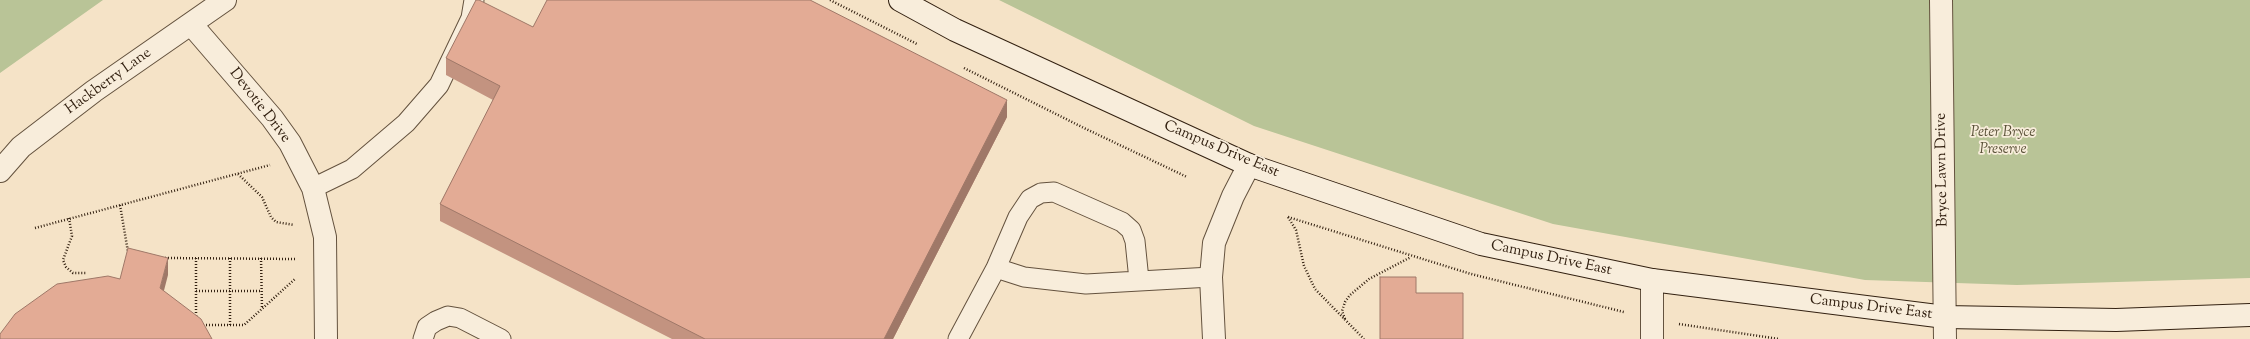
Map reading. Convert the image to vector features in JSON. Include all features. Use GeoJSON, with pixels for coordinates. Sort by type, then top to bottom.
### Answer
{"type":"FeatureCollection","features":[{"type":"Feature","properties":{"kind":"street","name":"Hackberry Lane"},"geometry":{"type":"LineString","coordinates":[[0,171],[21,147],[94,91],[225,0]]}},
{"type":"Feature","properties":{"kind":"street","name":"Campus Drive East"},"geometry":{"type":"LineString","coordinates":[[900,0],[955,30],[1249,165],[1481,244],[1652,280],[1945,317],[2116,320],[2250,315]]}},
{"type":"Feature","properties":{"kind":"street","name":"Bryce Lawn Drive"},"geometry":{"type":"LineString","coordinates":[[1941,0],[1945,339]]}},
{"type":"Feature","properties":{"kind":"street","name":"Devotie Drive"},"geometry":{"type":"LineString","coordinates":[[191,24],[272,118],[290,143],[313,188],[325,237],[326,339]]}},
{"type":"Feature","properties":{"kind":"street"},"geometry":{"type":"LineString","coordinates":[[1214,339],[1211,278],[1214,243],[1233,196],[1249,165]]}},
{"type":"Feature","properties":{"kind":"street"},"geometry":{"type":"LineString","coordinates":[[1652,280],[1652,339]]}},
{"type":"Feature","properties":{"kind":"lane"},"geometry":{"type":"LineString","coordinates":[[313,188],[352,169],[406,122],[439,85],[471,18],[474,0]]}},
{"type":"Feature","properties":{"kind":"lane"},"geometry":{"type":"LineString","coordinates":[[958,339],[996,268],[1018,217],[1030,199],[1041,194],[1054,192],[1122,222],[1131,230],[1136,241],[1139,280]]}},
{"type":"Feature","properties":{"kind":"lane"},"geometry":{"type":"LineString","coordinates":[[996,268],[1024,278],[1086,284],[1139,280],[1211,278]]}},
{"type":"Feature","properties":{"kind":"lane"},"geometry":{"type":"LineString","coordinates":[[423,339],[427,327],[448,316],[460,318],[501,339]]}},
{"type":"Feature","properties":{"kind":"path"},"geometry":{"type":"LineString","coordinates":[[830,0],[922,46]]}},
{"type":"Feature","properties":{"kind":"path"},"geometry":{"type":"LineString","coordinates":[[957,64],[1084,128],[1187,177]]}},
{"type":"Feature","properties":{"kind":"path"},"geometry":{"type":"LineString","coordinates":[[35,228],[277,163]]}},
{"type":"Feature","properties":{"kind":"path"},"geometry":{"type":"LineString","coordinates":[[237,173],[262,197],[271,217],[276,222],[295,226]]}},
{"type":"Feature","properties":{"kind":"path"},"geometry":{"type":"LineString","coordinates":[[120,205],[130,257]]}},
{"type":"Feature","properties":{"kind":"path"},"geometry":{"type":"LineString","coordinates":[[1288,217],[1296,230],[1304,266],[1315,289],[1364,339]]}},
{"type":"Feature","properties":{"kind":"path"},"geometry":{"type":"LineString","coordinates":[[69,218],[72,236],[62,260],[66,267],[73,273],[87,273]]}},
{"type":"Feature","properties":{"kind":"path"},"geometry":{"type":"LineString","coordinates":[[1345,320],[1342,310],[1344,302],[1350,295],[1369,278],[1412,257]]}},
{"type":"Feature","properties":{"kind":"path"},"geometry":{"type":"LineString","coordinates":[[159,258],[295,259]]}},
{"type":"Feature","properties":{"kind":"path"},"geometry":{"type":"LineString","coordinates":[[196,258],[196,318]]}},
{"type":"Feature","properties":{"kind":"path"},"geometry":{"type":"LineString","coordinates":[[230,258],[230,325]]}},
{"type":"Feature","properties":{"kind":"path"},"geometry":{"type":"LineString","coordinates":[[261,258],[262,309]]}},
{"type":"Feature","properties":{"kind":"path"},"geometry":{"type":"LineString","coordinates":[[196,325],[244,325],[295,278]]}},
{"type":"Feature","properties":{"kind":"path"},"geometry":{"type":"LineString","coordinates":[[196,291],[262,291]]}},
{"type":"Feature","properties":{"kind":"green space"},"geometry":{"type":"Polygon","coordinates":[[[0,0],[103,0],[0,73],[0,0]]]}},
{"type":"Feature","properties":{"kind":"green space","name":"Peter Bryce Preserve"},"geometry":{"type":"Polygon","coordinates":[[[999,0],[2250,0],[2250,278],[2017,285],[1865,280],[1553,224],[1254,126],[999,0]]]}},
{"type":"Feature","properties":{"kind":"building"},"geometry":{"type":"Polygon","coordinates":[[[476,0],[479,0],[533,27],[547,0],[810,0],[1007,100],[884,339],[705,339],[440,204],[500,86],[446,58],[476,0]]]}},
{"type":"Feature","properties":{"kind":"building"},"geometry":{"type":"Polygon","coordinates":[[[128,248],[168,258],[160,288],[201,319],[212,339],[0,339],[0,334],[15,314],[57,284],[108,276],[120,279],[128,248]]]}},
{"type":"Feature","properties":{"kind":"building"},"geometry":{"type":"Polygon","coordinates":[[[1380,277],[1416,277],[1416,293],[1463,293],[1463,339],[1380,339],[1380,277]]]}}]}
